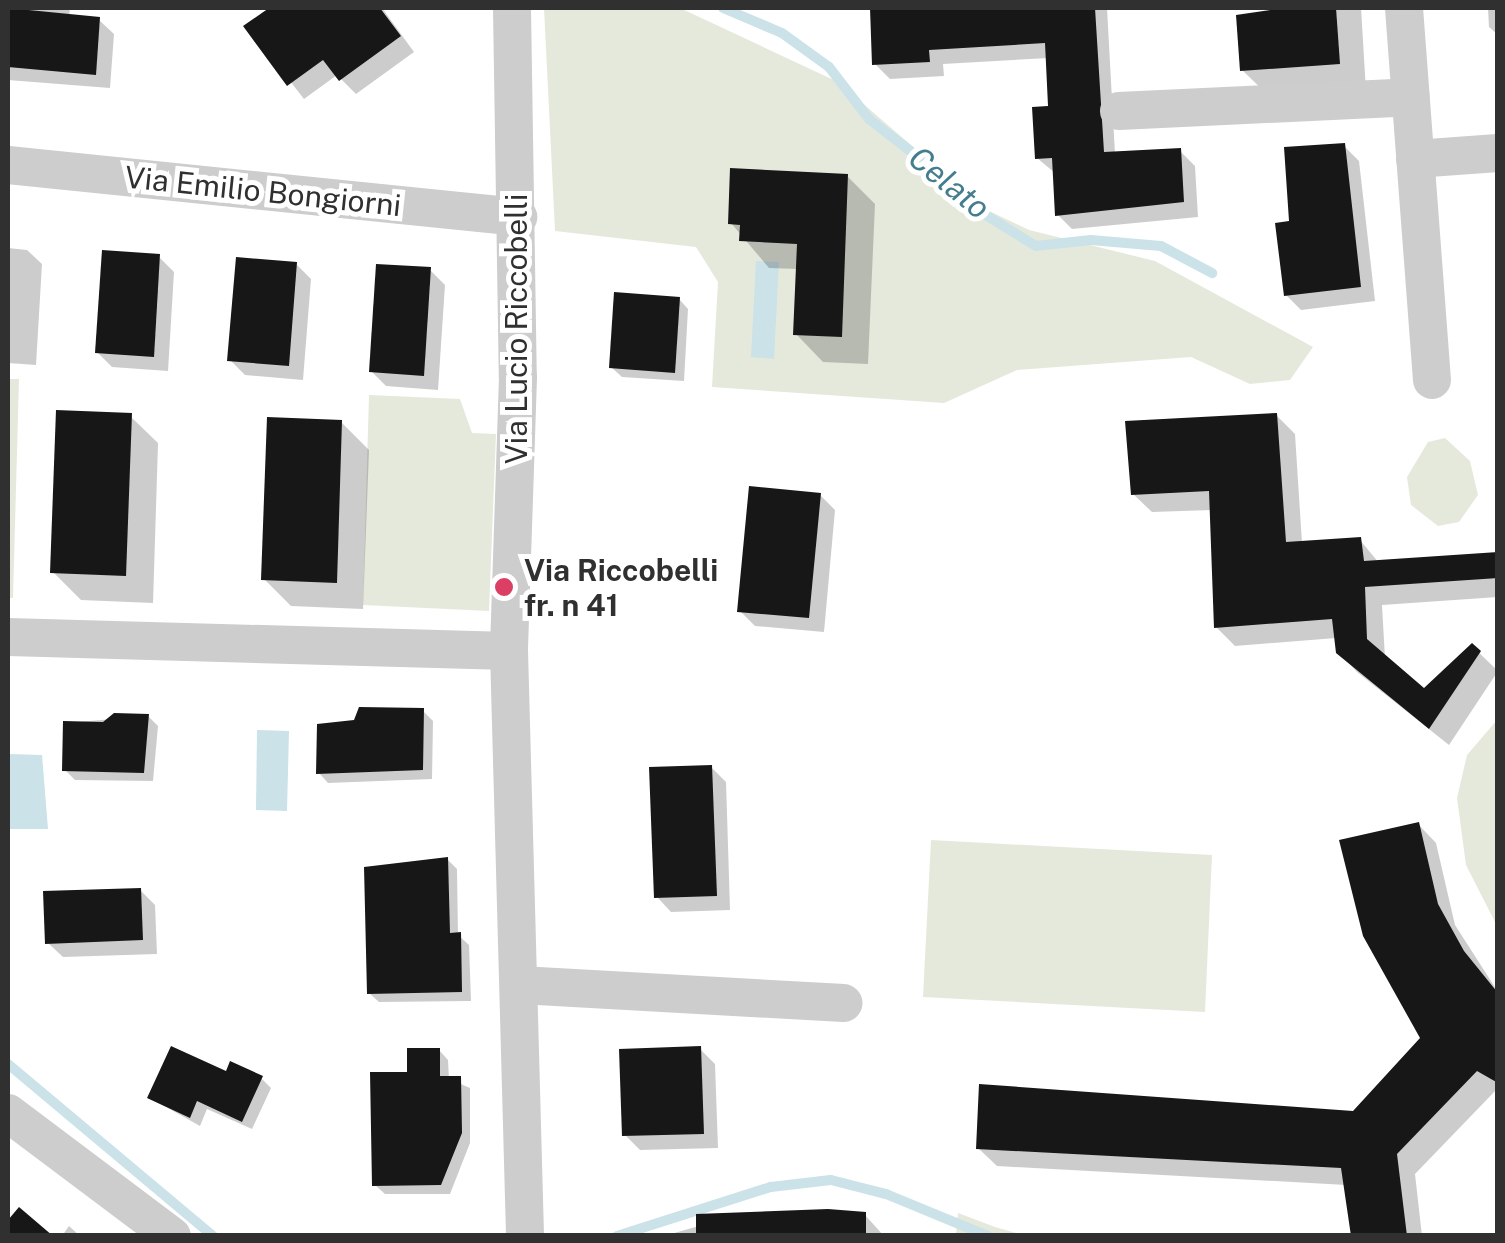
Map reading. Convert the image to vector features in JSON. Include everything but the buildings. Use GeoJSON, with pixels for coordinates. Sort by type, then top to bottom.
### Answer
{"type":"FeatureCollection","features":[{"type":"Feature","properties":{"kind":"street","name":"Via Lucio Riccobelli"},"geometry":{"type":"LineString","coordinates":[[512,8],[518,218],[509,651],[525,1236]]}},
{"type":"Feature","properties":{"kind":"street"},"geometry":{"type":"LineString","coordinates":[[1404,8],[1432,380]]}},
{"type":"Feature","properties":{"kind":"street"},"geometry":{"type":"LineString","coordinates":[[1119,111],[1411,97]]}},
{"type":"Feature","properties":{"kind":"street"},"geometry":{"type":"LineString","coordinates":[[1415,158],[1498,153]]}},
{"type":"Feature","properties":{"kind":"street","name":"Via Emilio Bongiorni"},"geometry":{"type":"LineString","coordinates":[[8,166],[518,218]]}},
{"type":"Feature","properties":{"kind":"street"},"geometry":{"type":"LineString","coordinates":[[8,638],[509,651]]}},
{"type":"Feature","properties":{"kind":"street"},"geometry":{"type":"LineString","coordinates":[[520,985],[843,1003]]}},
{"type":"Feature","properties":{"kind":"street"},"geometry":{"type":"LineString","coordinates":[[8,1113],[172,1236]]}},
{"type":"Feature","properties":{"kind":"shaded area"},"geometry":{"type":"Polygon","coordinates":[[[544,8],[680,8],[838,82],[985,209],[1029,230],[1155,261],[1313,347],[1290,380],[1250,384],[1191,357],[1017,370],[944,403],[712,387],[718,282],[696,247],[555,231],[544,8]]]}},
{"type":"Feature","properties":{"kind":"shaded area"},"geometry":{"type":"Polygon","coordinates":[[[8,379],[19,379],[13,598],[8,598],[8,379]]]}},
{"type":"Feature","properties":{"kind":"shaded area"},"geometry":{"type":"Polygon","coordinates":[[[369,395],[460,399],[472,433],[496,434],[489,611],[363,605],[369,395]]]}},
{"type":"Feature","properties":{"kind":"shaded area"},"geometry":{"type":"Polygon","coordinates":[[[1445,438],[1470,461],[1478,495],[1459,522],[1438,526],[1411,505],[1407,477],[1428,442],[1445,438]]]}},
{"type":"Feature","properties":{"kind":"shaded area"},"geometry":{"type":"Polygon","coordinates":[[[1497,720],[1497,926],[1466,865],[1457,798],[1467,755],[1497,720]]]}},
{"type":"Feature","properties":{"kind":"shaded area"},"geometry":{"type":"Polygon","coordinates":[[[931,840],[1212,855],[1205,1012],[923,997],[931,840]]]}},
{"type":"Feature","properties":{"kind":"shaded area"},"geometry":{"type":"Polygon","coordinates":[[[958,1213],[995,1227],[1023,1235],[956,1235],[958,1213]]]}},
{"type":"Feature","properties":{"kind":"water"},"geometry":{"type":"Polygon","coordinates":[[[756,261],[779,262],[774,359],[751,357],[756,261]]]}},
{"type":"Feature","properties":{"kind":"water"},"geometry":{"type":"Polygon","coordinates":[[[257,730],[289,731],[287,811],[256,810],[257,730]]]}},
{"type":"Feature","properties":{"kind":"water"},"geometry":{"type":"Polygon","coordinates":[[[8,754],[42,755],[48,829],[8,829],[8,754]]]}},
{"type":"Feature","properties":{"kind":"waterway","name":"Celato"},"geometry":{"type":"LineString","coordinates":[[723,8],[782,33],[829,67],[869,119],[931,167],[953,195],[1036,246],[1091,240],[1161,246],[1212,273]]}},
{"type":"Feature","properties":{"kind":"waterway"},"geometry":{"type":"LineString","coordinates":[[8,1064],[213,1236]]}},
{"type":"Feature","properties":{"kind":"waterway"},"geometry":{"type":"LineString","coordinates":[[617,1236],[771,1187],[831,1180],[886,1194],[988,1236]]}},
{"type":"Feature","properties":{"kind":"place","name":"Via Riccobelli fr. n 41"},"geometry":{"type":"Point","coordinates":[504,587]}}]}
